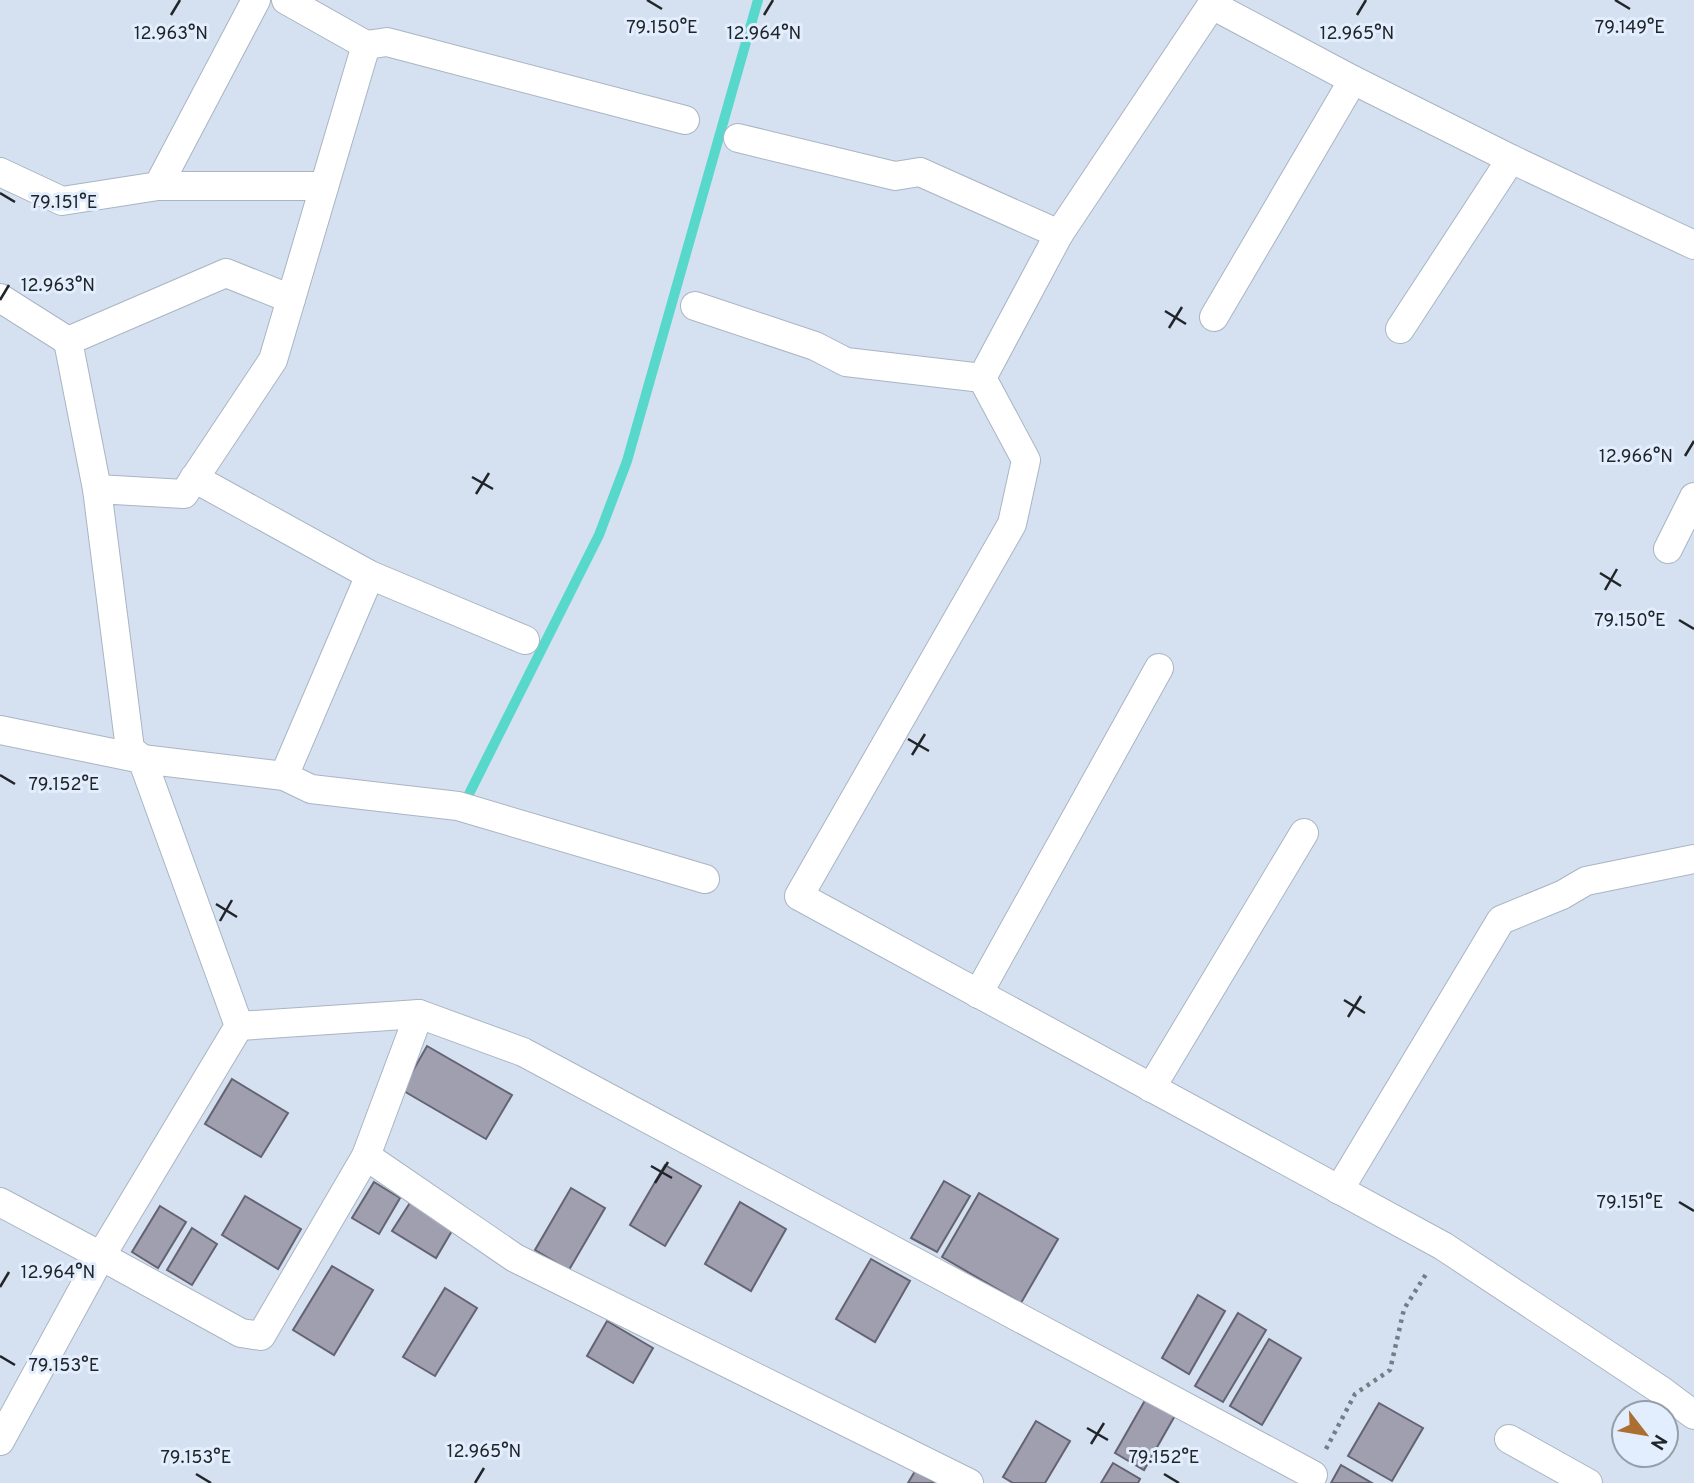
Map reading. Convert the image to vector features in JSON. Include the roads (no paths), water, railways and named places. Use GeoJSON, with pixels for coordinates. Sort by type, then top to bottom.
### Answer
{"type":"FeatureCollection","features":[{"type":"Feature","properties":{"kind":"street"},"geometry":{"type":"LineString","coordinates":[[158,186],[256,0]]}},
{"type":"Feature","properties":{"kind":"street"},"geometry":{"type":"LineString","coordinates":[[286,0],[366,46],[387,42],[685,120]]}},
{"type":"Feature","properties":{"kind":"street"},"geometry":{"type":"LineString","coordinates":[[982,378],[1059,234],[1214,2],[1353,80],[1511,159],[1694,245]]}},
{"type":"Feature","properties":{"kind":"street"},"geometry":{"type":"LineString","coordinates":[[97,489],[184,494],[273,360],[366,46]]}},
{"type":"Feature","properties":{"kind":"street"},"geometry":{"type":"LineString","coordinates":[[1214,317],[1353,80]]}},
{"type":"Feature","properties":{"kind":"street"},"geometry":{"type":"LineString","coordinates":[[738,138],[895,176],[920,172],[1059,234]]}},
{"type":"Feature","properties":{"kind":"street"},"geometry":{"type":"LineString","coordinates":[[1400,329],[1511,159]]}},
{"type":"Feature","properties":{"kind":"street"},"geometry":{"type":"LineString","coordinates":[[0,172],[62,201],[158,186],[324,186]]}},
{"type":"Feature","properties":{"kind":"street"},"geometry":{"type":"LineString","coordinates":[[68,341],[226,273],[291,299]]}},
{"type":"Feature","properties":{"kind":"street"},"geometry":{"type":"LineString","coordinates":[[0,298],[68,341],[97,489],[130,749],[142,759],[239,1026]]}},
{"type":"Feature","properties":{"kind":"street"},"geometry":{"type":"LineString","coordinates":[[695,306],[815,346],[846,362],[982,378]]}},
{"type":"Feature","properties":{"kind":"street"},"geometry":{"type":"LineString","coordinates":[[982,378],[1026,460],[1012,524],[799,896],[1443,1247],[1694,1415]]}},
{"type":"Feature","properties":{"kind":"street"},"geometry":{"type":"LineString","coordinates":[[194,478],[370,575],[524,640]]}},
{"type":"Feature","properties":{"kind":"street"},"geometry":{"type":"LineString","coordinates":[[1668,549],[1694,497]]}},
{"type":"Feature","properties":{"kind":"street"},"geometry":{"type":"LineString","coordinates":[[284,776],[370,575]]}},
{"type":"Feature","properties":{"kind":"street"},"geometry":{"type":"LineString","coordinates":[[978,994],[1158,668]]}},
{"type":"Feature","properties":{"kind":"street"},"geometry":{"type":"LineString","coordinates":[[0,730],[142,759],[284,776],[311,789],[457,806],[705,879]]}},
{"type":"Feature","properties":{"kind":"street"},"geometry":{"type":"LineString","coordinates":[[1151,1088],[1304,834]]}},
{"type":"Feature","properties":{"kind":"street"},"geometry":{"type":"LineString","coordinates":[[1339,1190],[1500,920],[1562,895],[1586,881],[1694,859]]}},
{"type":"Feature","properties":{"kind":"street"},"geometry":{"type":"LineString","coordinates":[[239,1026],[419,1014],[523,1052],[1312,1475]]}},
{"type":"Feature","properties":{"kind":"street"},"geometry":{"type":"LineString","coordinates":[[0,1202],[241,1333],[261,1336],[366,1156],[419,1014]]}},
{"type":"Feature","properties":{"kind":"street"},"geometry":{"type":"LineString","coordinates":[[0,1441],[101,1256],[239,1026]]}},
{"type":"Feature","properties":{"kind":"street"},"geometry":{"type":"LineString","coordinates":[[366,1156],[515,1258],[969,1483]]}},
{"type":"Feature","properties":{"kind":"street"},"geometry":{"type":"LineString","coordinates":[[1509,1439],[1581,1481]]}},
{"type":"Feature","properties":{"kind":"waterway"},"geometry":{"type":"LineString","coordinates":[[468,796],[599,535],[627,461],[758,0]]}}]}
